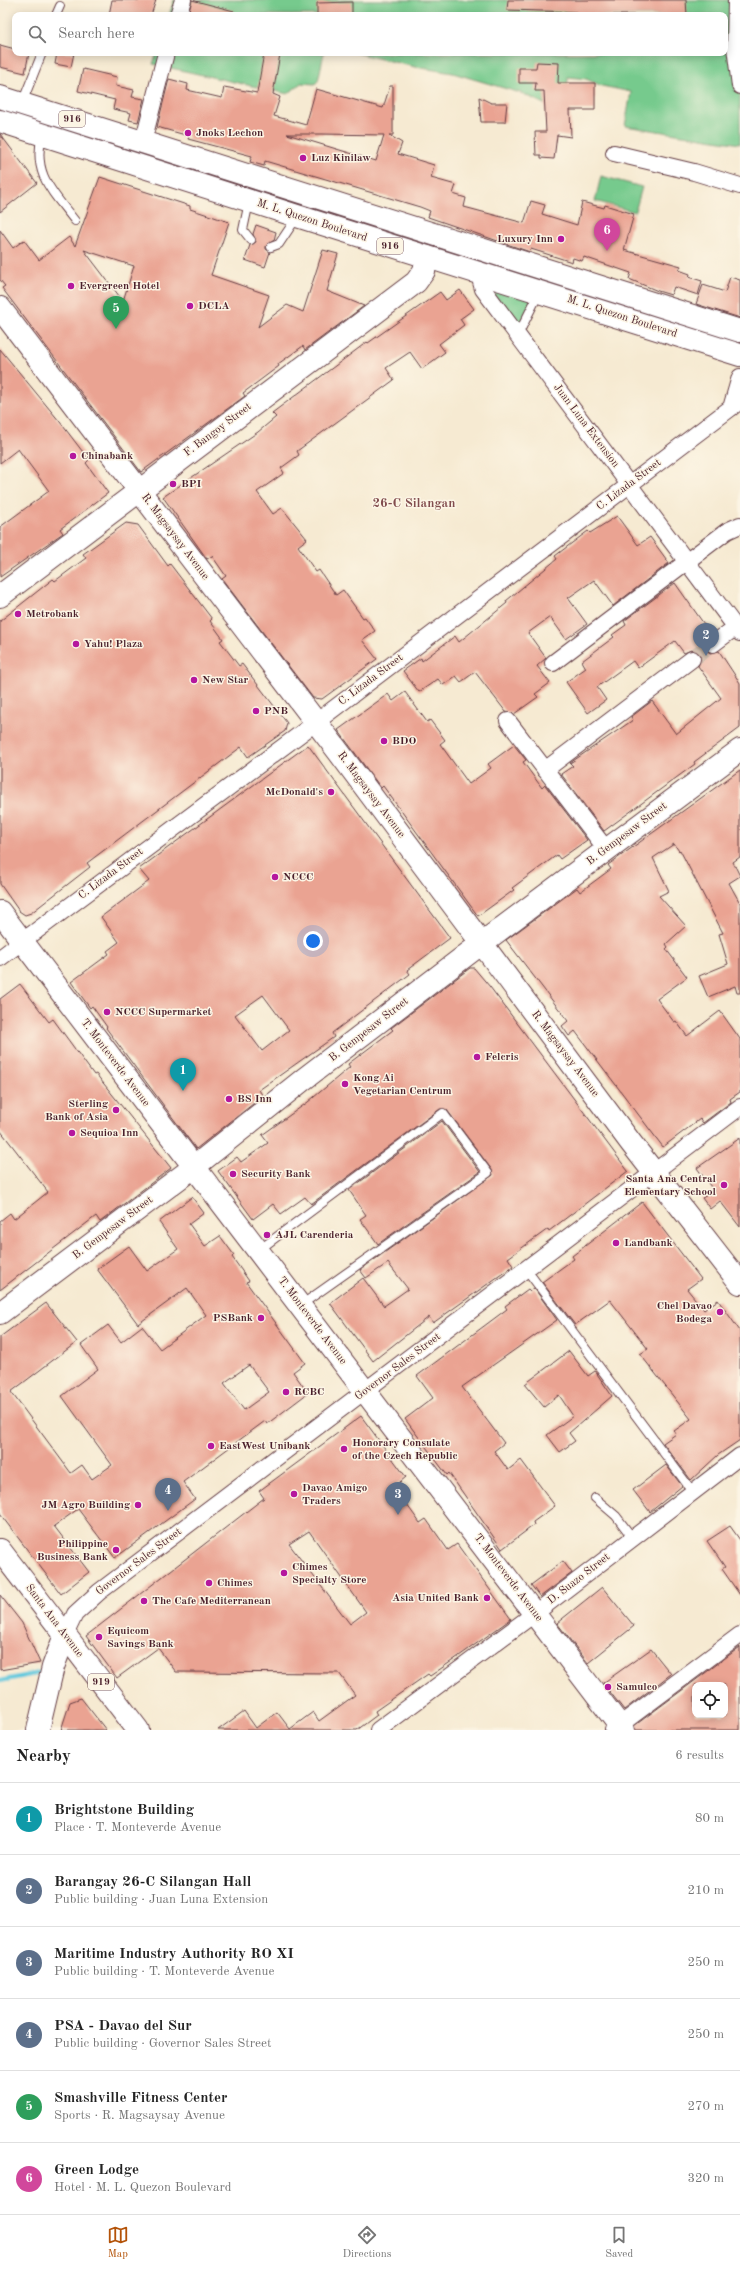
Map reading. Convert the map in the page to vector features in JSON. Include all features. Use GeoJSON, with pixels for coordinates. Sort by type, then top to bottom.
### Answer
{"type":"FeatureCollection","features":[{"type":"Feature","properties":{"kind":"main road","name":"M. L. Quezon Boulevard"},"geometry":{"type":"LineString","coordinates":[[0,97],[740,330]]}},
{"type":"Feature","properties":{"kind":"main road","name":"M. L. Quezon Boulevard"},"geometry":{"type":"LineString","coordinates":[[0,121],[249,201],[740,355]]}},
{"type":"Feature","properties":{"kind":"main road","name":"F. Bangoy Street"},"geometry":{"type":"LineString","coordinates":[[0,596],[416,282],[424,271],[427,257]]}},
{"type":"Feature","properties":{"kind":"main road","name":"R. Magsaysay Avenue"},"geometry":{"type":"LineString","coordinates":[[0,308],[316,722],[654,1172],[740,1283]]}},
{"type":"Feature","properties":{"kind":"main road","name":"B. Gempesaw Street"},"geometry":{"type":"LineString","coordinates":[[0,1313],[194,1167],[304,1079],[482,943],[740,750]]}},
{"type":"Feature","properties":{"kind":"main road","name":"T. Monteverde Avenue"},"geometry":{"type":"LineString","coordinates":[[0,912],[366,1392],[618,1728]]}},
{"type":"Feature","properties":{"kind":"main road","name":"Santa Ana Avenue"},"geometry":{"type":"LineString","coordinates":[[0,1550],[138,1730]]}},
{"type":"Feature","properties":{"kind":"main road"},"geometry":{"type":"LineString","coordinates":[[38,1730],[53,1668],[65,1635]]}},
{"type":"Feature","properties":{"kind":"street"},"geometry":{"type":"LineString","coordinates":[[179,12],[183,0]]}},
{"type":"Feature","properties":{"kind":"street"},"geometry":{"type":"LineString","coordinates":[[736,0],[735,47],[740,86]]}},
{"type":"Feature","properties":{"kind":"street"},"geometry":{"type":"LineString","coordinates":[[144,142],[165,56]]}},
{"type":"Feature","properties":{"kind":"street"},"geometry":{"type":"LineString","coordinates":[[614,153],[694,172],[740,186]]}},
{"type":"Feature","properties":{"kind":"street","name":"Juan Luna Extension"},"geometry":{"type":"LineString","coordinates":[[482,274],[481,282],[483,289],[738,630]]}},
{"type":"Feature","properties":{"kind":"street"},"geometry":{"type":"LineString","coordinates":[[735,404],[740,377]]}},
{"type":"Feature","properties":{"kind":"street","name":"C. Lizada Street"},"geometry":{"type":"LineString","coordinates":[[0,958],[316,722],[735,404]]}},
{"type":"Feature","properties":{"kind":"street"},"geometry":{"type":"LineString","coordinates":[[553,662],[686,561],[728,531],[740,525]]}},
{"type":"Feature","properties":{"kind":"street"},"geometry":{"type":"LineString","coordinates":[[713,644],[738,630]]}},
{"type":"Feature","properties":{"kind":"street"},"geometry":{"type":"LineString","coordinates":[[545,770],[692,659]]}},
{"type":"Feature","properties":{"kind":"street"},"geometry":{"type":"LineString","coordinates":[[508,721],[606,849]]}},
{"type":"Feature","properties":{"kind":"street","name":"Governor Sales Street"},"geometry":{"type":"LineString","coordinates":[[65,1635],[75,1614],[99,1592],[366,1392],[740,1107]]}},
{"type":"Feature","properties":{"kind":"street","name":"D. Suazo Street"},"geometry":{"type":"LineString","coordinates":[[378,1730],[534,1614],[632,1537],[740,1456]]}},
{"type":"Feature","properties":{"kind":"street"},"geometry":{"type":"LineString","coordinates":[[618,1728],[740,1635]]}},
{"type":"Feature","properties":{"kind":"lane"},"geometry":{"type":"LineString","coordinates":[[57,12],[60,6]]}},
{"type":"Feature","properties":{"kind":"lane"},"geometry":{"type":"LineString","coordinates":[[22,104],[41,56]]}},
{"type":"Feature","properties":{"kind":"lane"},"geometry":{"type":"LineString","coordinates":[[42,134],[38,150],[40,168],[48,184],[74,220]]}},
{"type":"Feature","properties":{"kind":"lane"},"geometry":{"type":"LineString","coordinates":[[249,201],[243,230],[252,240]]}},
{"type":"Feature","properties":{"kind":"lane"},"geometry":{"type":"LineString","coordinates":[[271,247],[279,244],[297,216]]}},
{"type":"Feature","properties":{"kind":"lane"},"geometry":{"type":"LineString","coordinates":[[518,335],[540,292]]}},
{"type":"Feature","properties":{"kind":"lane"},"geometry":{"type":"LineString","coordinates":[[258,1250],[443,1113],[488,1173],[300,1305]]}},
{"type":"Feature","properties":{"kind":"lane"},"geometry":{"type":"LineString","coordinates":[[526,1269],[693,1492]]}},
{"type":"Feature","properties":{"kind":"lane"},"geometry":{"type":"LineString","coordinates":[[595,1498],[616,1516],[632,1537]]}},
{"type":"Feature","properties":{"kind":"green space"},"geometry":{"type":"Polygon","coordinates":[[[174,0],[740,0],[740,144],[625,126],[631,92],[602,86],[586,79],[568,77],[567,104],[544,104],[524,94],[453,73],[415,67],[369,56],[728,56],[728,12],[170,12],[174,0]]]}},
{"type":"Feature","properties":{"kind":"green space"},"geometry":{"type":"Polygon","coordinates":[[[156,56],[323,56],[318,81],[315,84],[301,83],[288,94],[153,64],[156,56]]]}},
{"type":"Feature","properties":{"kind":"green space"},"geometry":{"type":"Polygon","coordinates":[[[601,176],[642,187],[635,212],[595,201],[601,176]]]}},
{"type":"Feature","properties":{"kind":"green space"},"geometry":{"type":"Polygon","coordinates":[[[485,284],[534,295],[519,327],[485,284]]]}},
{"type":"Feature","properties":{"kind":"building"},"geometry":{"type":"Polygon","coordinates":[[[112,0],[156,0],[152,12],[110,12],[112,0]]]}},
{"type":"Feature","properties":{"kind":"building"},"geometry":{"type":"Polygon","coordinates":[[[192,0],[234,11],[234,12],[189,12],[192,0]]]}},
{"type":"Feature","properties":{"kind":"building"},"geometry":{"type":"Polygon","coordinates":[[[508,0],[686,0],[687,12],[576,12],[507,10],[508,0]]]}},
{"type":"Feature","properties":{"kind":"building"},"geometry":{"type":"Polygon","coordinates":[[[352,2],[352,12],[317,12],[317,3],[352,2]]]}},
{"type":"Feature","properties":{"kind":"building"},"geometry":{"type":"Polygon","coordinates":[[[0,45],[12,48],[12,56],[28,56],[25,73],[0,67],[0,45]]]}},
{"type":"Feature","properties":{"kind":"building"},"geometry":{"type":"Polygon","coordinates":[[[56,56],[73,56],[71,67],[55,64],[56,56]]]}},
{"type":"Feature","properties":{"kind":"building"},"geometry":{"type":"Polygon","coordinates":[[[263,56],[280,56],[273,94],[280,97],[274,116],[306,125],[316,89],[383,108],[390,86],[393,86],[393,135],[389,135],[402,143],[398,154],[434,165],[431,178],[456,185],[453,194],[466,198],[464,207],[524,223],[531,201],[545,205],[542,214],[577,225],[582,202],[604,208],[605,205],[634,214],[624,250],[681,266],[679,270],[690,274],[689,277],[702,281],[698,295],[674,287],[671,295],[658,291],[629,279],[631,273],[584,257],[582,261],[573,258],[572,262],[531,249],[530,252],[428,217],[430,211],[420,207],[265,161],[264,166],[250,162],[252,156],[188,139],[189,136],[157,127],[169,79],[188,84],[187,90],[222,98],[224,87],[257,93],[263,56]],[[287,134],[376,161],[384,135],[322,134],[287,134]]]}},
{"type":"Feature","properties":{"kind":"building"},"geometry":{"type":"Polygon","coordinates":[[[537,62],[559,63],[558,83],[595,83],[595,110],[570,110],[571,137],[557,135],[554,159],[541,158],[541,155],[536,155],[535,132],[546,132],[544,91],[535,91],[536,83],[519,83],[519,68],[536,68],[537,62]]]}},
{"type":"Feature","properties":{"kind":"building"},"geometry":{"type":"Polygon","coordinates":[[[83,69],[117,77],[116,86],[134,90],[132,97],[144,99],[138,122],[129,120],[131,113],[113,109],[115,100],[78,91],[83,69]]]}},
{"type":"Feature","properties":{"kind":"building"},"geometry":{"type":"Polygon","coordinates":[[[479,97],[491,103],[507,103],[505,122],[481,122],[479,97]]]}},
{"type":"Feature","properties":{"kind":"building"},"geometry":{"type":"Polygon","coordinates":[[[0,134],[37,183],[0,212],[0,134]]]}},
{"type":"Feature","properties":{"kind":"building"},"geometry":{"type":"Polygon","coordinates":[[[100,177],[190,206],[190,209],[229,222],[211,275],[269,295],[258,327],[287,305],[303,312],[323,250],[338,254],[327,291],[364,306],[305,350],[303,346],[278,364],[279,366],[243,393],[245,396],[141,472],[2,288],[5,286],[0,280],[0,230],[13,248],[24,240],[39,260],[69,237],[75,246],[100,177]],[[84,250],[123,301],[134,266],[84,250]]]}},
{"type":"Feature","properties":{"kind":"building"},"geometry":{"type":"Polygon","coordinates":[[[256,225],[276,232],[274,240],[266,246],[266,249],[270,252],[265,267],[245,260],[250,245],[256,242],[253,234],[256,225]]]}},
{"type":"Feature","properties":{"kind":"building"},"geometry":{"type":"Polygon","coordinates":[[[730,277],[740,280],[740,318],[696,304],[703,285],[725,292],[730,277]]]}},
{"type":"Feature","properties":{"kind":"building"},"geometry":{"type":"Polygon","coordinates":[[[460,290],[474,309],[460,319],[464,325],[439,344],[445,352],[422,369],[410,352],[386,368],[394,380],[297,451],[299,455],[281,468],[284,473],[257,492],[273,514],[282,508],[307,539],[298,546],[316,572],[319,570],[336,595],[343,590],[363,618],[365,617],[375,631],[362,640],[377,659],[322,699],[313,698],[222,579],[226,576],[212,556],[207,559],[163,497],[258,432],[276,417],[272,413],[367,342],[368,343],[440,292],[446,300],[460,290]]]}},
{"type":"Feature","properties":{"kind":"building"},"geometry":{"type":"Polygon","coordinates":[[[0,349],[89,460],[86,463],[108,493],[60,529],[63,533],[0,577],[0,527],[49,491],[18,449],[0,463],[0,349]]]}},
{"type":"Feature","properties":{"kind":"building"},"geometry":{"type":"Polygon","coordinates":[[[617,516],[638,545],[650,537],[669,563],[613,606],[594,580],[568,598],[587,624],[566,639],[550,617],[528,633],[546,658],[537,666],[550,683],[535,694],[538,697],[514,714],[506,712],[475,672],[461,682],[456,676],[443,685],[438,679],[419,692],[403,671],[421,658],[422,661],[455,636],[459,642],[507,603],[506,601],[557,559],[555,556],[588,531],[590,533],[617,516]]]}},
{"type":"Feature","properties":{"kind":"building"},"geometry":{"type":"Polygon","coordinates":[[[126,523],[138,525],[168,566],[170,564],[212,619],[210,621],[223,639],[220,641],[239,666],[242,664],[287,723],[285,731],[248,757],[241,747],[87,863],[90,867],[31,913],[25,915],[19,911],[0,884],[0,621],[53,579],[55,581],[86,558],[83,554],[126,523]]]}},
{"type":"Feature","properties":{"kind":"building"},"geometry":{"type":"Polygon","coordinates":[[[675,583],[711,634],[704,641],[705,649],[710,653],[719,651],[740,683],[740,728],[694,762],[695,764],[604,831],[561,774],[573,766],[570,763],[633,720],[631,717],[652,701],[676,734],[721,698],[698,666],[701,658],[699,653],[691,650],[684,653],[675,641],[638,668],[633,661],[597,687],[606,700],[588,713],[566,682],[586,668],[582,661],[614,637],[612,635],[626,625],[624,621],[675,583]]]}},
{"type":"Feature","properties":{"kind":"building"},"geometry":{"type":"Polygon","coordinates":[[[405,692],[427,722],[430,720],[445,740],[440,744],[469,784],[491,768],[488,764],[514,745],[526,760],[523,762],[542,788],[545,785],[587,840],[560,859],[557,855],[512,888],[514,890],[478,916],[383,786],[381,788],[338,730],[388,694],[393,701],[405,692]]]}},
{"type":"Feature","properties":{"kind":"building"},"geometry":{"type":"Polygon","coordinates":[[[308,745],[450,938],[407,970],[410,974],[332,1033],[334,1037],[259,1090],[263,1096],[196,1149],[106,1028],[107,1027],[92,1006],[90,1008],[71,982],[109,954],[107,951],[119,942],[101,917],[149,881],[139,869],[308,745]],[[263,995],[235,1015],[262,1051],[289,1030],[263,995]]]}},
{"type":"Feature","properties":{"kind":"building"},"geometry":{"type":"Polygon","coordinates":[[[740,770],[740,857],[733,862],[740,876],[729,883],[740,903],[740,993],[737,993],[735,986],[708,997],[699,976],[728,964],[719,934],[723,933],[680,850],[679,851],[674,844],[653,858],[669,891],[659,896],[686,926],[666,944],[668,947],[666,949],[687,977],[657,999],[674,1022],[676,1021],[687,1036],[720,1011],[740,1039],[740,1092],[730,1099],[731,1102],[703,1123],[700,1119],[663,1147],[575,1031],[569,1036],[562,1026],[568,1021],[506,940],[577,888],[580,892],[611,869],[608,865],[740,770]]]}},
{"type":"Feature","properties":{"kind":"building"},"geometry":{"type":"Polygon","coordinates":[[[470,968],[474,968],[490,987],[628,1171],[549,1231],[548,1229],[508,1258],[513,1266],[433,1323],[429,1317],[373,1361],[330,1303],[363,1278],[384,1306],[408,1289],[388,1263],[366,1278],[360,1270],[493,1175],[492,1170],[447,1110],[440,1109],[311,1204],[305,1197],[281,1214],[273,1204],[253,1219],[218,1171],[237,1157],[241,1162],[268,1143],[262,1135],[308,1102],[350,1067],[348,1064],[393,1030],[391,1028],[470,968]]]}},
{"type":"Feature","properties":{"kind":"building"},"geometry":{"type":"Polygon","coordinates":[[[20,984],[49,1022],[53,1019],[94,1075],[96,1074],[171,1168],[100,1222],[96,1216],[0,1290],[0,1221],[10,1213],[14,1219],[48,1192],[0,1130],[0,999],[20,984]]]}},
{"type":"Feature","properties":{"kind":"building"},"geometry":{"type":"Polygon","coordinates":[[[442,1121],[480,1172],[378,1244],[360,1219],[366,1215],[349,1190],[442,1121]]]}},
{"type":"Feature","properties":{"kind":"building","name":"Santa Ana Central Elementary School"},"geometry":{"type":"Polygon","coordinates":[[[740,1138],[740,1227],[720,1201],[710,1209],[702,1198],[714,1191],[697,1168],[740,1138]]]}},
{"type":"Feature","properties":{"kind":"building"},"geometry":{"type":"Polygon","coordinates":[[[192,1197],[204,1213],[189,1224],[205,1246],[220,1236],[234,1255],[232,1257],[249,1281],[246,1282],[305,1363],[293,1372],[308,1393],[267,1424],[265,1421],[183,1482],[195,1499],[115,1558],[78,1509],[54,1526],[89,1572],[61,1594],[0,1514],[0,1337],[46,1303],[77,1342],[11,1392],[71,1473],[82,1465],[92,1479],[112,1465],[62,1396],[98,1369],[81,1345],[108,1325],[121,1342],[142,1326],[160,1349],[206,1315],[187,1288],[138,1324],[97,1269],[129,1246],[147,1271],[178,1249],[159,1222],[192,1197]],[[249,1365],[224,1383],[244,1410],[269,1392],[249,1365]]]}},
{"type":"Feature","properties":{"kind":"building"},"geometry":{"type":"Polygon","coordinates":[[[642,1202],[701,1279],[687,1289],[704,1310],[718,1300],[740,1331],[740,1440],[718,1455],[691,1480],[663,1443],[676,1434],[674,1431],[691,1419],[640,1354],[648,1349],[610,1300],[575,1325],[542,1282],[574,1259],[572,1256],[642,1202]]]}},
{"type":"Feature","properties":{"kind":"building"},"geometry":{"type":"Polygon","coordinates":[[[534,1288],[557,1320],[462,1387],[504,1443],[494,1451],[508,1470],[521,1460],[555,1506],[533,1522],[534,1525],[502,1549],[449,1473],[447,1475],[405,1419],[433,1398],[417,1376],[507,1309],[505,1306],[528,1289],[530,1291],[534,1288]]]}},
{"type":"Feature","properties":{"kind":"building"},"geometry":{"type":"Polygon","coordinates":[[[569,1351],[588,1376],[595,1371],[612,1396],[569,1433],[575,1441],[560,1452],[547,1435],[573,1416],[559,1395],[544,1407],[525,1384],[569,1351]]]}},
{"type":"Feature","properties":{"kind":"building"},"geometry":{"type":"Polygon","coordinates":[[[361,1416],[406,1477],[394,1487],[420,1523],[426,1519],[448,1550],[457,1544],[511,1619],[430,1676],[428,1674],[375,1711],[377,1715],[357,1730],[218,1730],[244,1711],[256,1728],[277,1712],[290,1729],[313,1712],[319,1721],[355,1695],[339,1673],[176,1672],[158,1648],[117,1678],[86,1636],[264,1498],[259,1491],[361,1416]],[[309,1531],[289,1544],[350,1624],[366,1612],[309,1531]]]}},
{"type":"Feature","properties":{"kind":"building"},"geometry":{"type":"Polygon","coordinates":[[[666,1465],[682,1486],[650,1512],[633,1490],[666,1465]]]}},
{"type":"Feature","properties":{"kind":"building"},"geometry":{"type":"Polygon","coordinates":[[[730,1526],[740,1540],[740,1595],[722,1569],[725,1567],[707,1541],[730,1526]]]}},
{"type":"Feature","properties":{"kind":"building"},"geometry":{"type":"Polygon","coordinates":[[[563,1561],[572,1573],[540,1597],[531,1585],[563,1561]]]}},
{"type":"Feature","properties":{"kind":"building"},"geometry":{"type":"Polygon","coordinates":[[[602,1587],[634,1626],[588,1663],[557,1623],[602,1587]]]}},
{"type":"Feature","properties":{"kind":"building"},"geometry":{"type":"Polygon","coordinates":[[[0,1595],[22,1623],[40,1663],[0,1670],[0,1595]]]}},
{"type":"Feature","properties":{"kind":"building"},"geometry":{"type":"Polygon","coordinates":[[[740,1647],[740,1730],[636,1730],[634,1726],[692,1683],[692,1718],[728,1718],[728,1682],[693,1682],[740,1647]]]}},
{"type":"Feature","properties":{"kind":"building"},"geometry":{"type":"Polygon","coordinates":[[[651,1649],[671,1674],[624,1710],[603,1683],[651,1649]]]}},
{"type":"Feature","properties":{"kind":"building"},"geometry":{"type":"Polygon","coordinates":[[[81,1698],[106,1730],[61,1730],[70,1702],[81,1698]]]}},
{"type":"Feature","properties":{"kind":"waterway"},"geometry":{"type":"LineString","coordinates":[[0,1681],[39,1673]]}},
{"type":"Feature","properties":{"kind":"tunnel"},"geometry":{"type":"LineString","coordinates":[[692,659],[713,644]]}},
{"type":"Feature","properties":{"kind":"place","name":"Jnoks Lechon"},"geometry":{"type":"Point","coordinates":[188,133]}},
{"type":"Feature","properties":{"kind":"place","name":"Luz Kinilaw"},"geometry":{"type":"Point","coordinates":[303,158]}},
{"type":"Feature","properties":{"kind":"place","name":"Luxury Inn"},"geometry":{"type":"Point","coordinates":[561,239]}},
{"type":"Feature","properties":{"kind":"place","name":"Green Lodge"},"geometry":{"type":"Point","coordinates":[607,251]}},
{"type":"Feature","properties":{"kind":"place","name":"Evergreen Hotel"},"geometry":{"type":"Point","coordinates":[71,286]}},
{"type":"Feature","properties":{"kind":"place","name":"DCLA"},"geometry":{"type":"Point","coordinates":[190,306]}},
{"type":"Feature","properties":{"kind":"place","name":"Smashville Fitness Center"},"geometry":{"type":"Point","coordinates":[116,329]}},
{"type":"Feature","properties":{"kind":"place","name":"Chinabank"},"geometry":{"type":"Point","coordinates":[73,456]}},
{"type":"Feature","properties":{"kind":"place","name":"BPI"},"geometry":{"type":"Point","coordinates":[173,484]}},
{"type":"Feature","properties":{"kind":"place","name":"Metrobank"},"geometry":{"type":"Point","coordinates":[18,614]}},
{"type":"Feature","properties":{"kind":"place","name":"Yahu! Plaza"},"geometry":{"type":"Point","coordinates":[76,644]}},
{"type":"Feature","properties":{"kind":"place","name":"Barangay 26-C Silangan Hall"},"geometry":{"type":"Point","coordinates":[706,656]}},
{"type":"Feature","properties":{"kind":"place","name":"New Star"},"geometry":{"type":"Point","coordinates":[194,680]}},
{"type":"Feature","properties":{"kind":"place","name":"PNB"},"geometry":{"type":"Point","coordinates":[256,711]}},
{"type":"Feature","properties":{"kind":"place","name":"BDO"},"geometry":{"type":"Point","coordinates":[384,741]}},
{"type":"Feature","properties":{"kind":"place","name":"McDonald's"},"geometry":{"type":"Point","coordinates":[331,792]}},
{"type":"Feature","properties":{"kind":"place","name":"NCCC"},"geometry":{"type":"Point","coordinates":[275,877]}},
{"type":"Feature","properties":{"kind":"place","name":"NCCC Supermarket"},"geometry":{"type":"Point","coordinates":[107,1012]}},
{"type":"Feature","properties":{"kind":"place","name":"Felcris"},"geometry":{"type":"Point","coordinates":[477,1057]}},
{"type":"Feature","properties":{"kind":"place","name":"Kong Ai Vegetarian Centrum"},"geometry":{"type":"Point","coordinates":[345,1084]}},
{"type":"Feature","properties":{"kind":"place","name":"Brightstone Building"},"geometry":{"type":"Point","coordinates":[183,1091]}},
{"type":"Feature","properties":{"kind":"place","name":"BS Inn"},"geometry":{"type":"Point","coordinates":[229,1099]}},
{"type":"Feature","properties":{"kind":"place","name":"Sterling Bank of Asia"},"geometry":{"type":"Point","coordinates":[116,1110]}},
{"type":"Feature","properties":{"kind":"place","name":"Sequioa Inn"},"geometry":{"type":"Point","coordinates":[72,1133]}},
{"type":"Feature","properties":{"kind":"place","name":"Security Bank"},"geometry":{"type":"Point","coordinates":[233,1174]}},
{"type":"Feature","properties":{"kind":"place","name":"Santa Ana Central Elementary School"},"geometry":{"type":"Point","coordinates":[724,1185]}},
{"type":"Feature","properties":{"kind":"place","name":"AJL Carenderia"},"geometry":{"type":"Point","coordinates":[267,1235]}},
{"type":"Feature","properties":{"kind":"place","name":"Landbank"},"geometry":{"type":"Point","coordinates":[616,1243]}},
{"type":"Feature","properties":{"kind":"place","name":"Chel Davao Bodega"},"geometry":{"type":"Point","coordinates":[720,1312]}},
{"type":"Feature","properties":{"kind":"place","name":"PSBank"},"geometry":{"type":"Point","coordinates":[261,1318]}},
{"type":"Feature","properties":{"kind":"place","name":"RCBC"},"geometry":{"type":"Point","coordinates":[286,1392]}},
{"type":"Feature","properties":{"kind":"place","name":"EastWest Unibank"},"geometry":{"type":"Point","coordinates":[211,1446]}},
{"type":"Feature","properties":{"kind":"place","name":"Honorary Consulate of the Czech Republic"},"geometry":{"type":"Point","coordinates":[344,1449]}},
{"type":"Feature","properties":{"kind":"place","name":"Davao Amigo Traders"},"geometry":{"type":"Point","coordinates":[294,1494]}},
{"type":"Feature","properties":{"kind":"place","name":"JM Agro Building"},"geometry":{"type":"Point","coordinates":[138,1505]}},
{"type":"Feature","properties":{"kind":"place","name":"PSA - Davao del Sur"},"geometry":{"type":"Point","coordinates":[168,1511]}},
{"type":"Feature","properties":{"kind":"place","name":"Maritime Industry Authority RO XI"},"geometry":{"type":"Point","coordinates":[398,1515]}},
{"type":"Feature","properties":{"kind":"place","name":"Philippine Business Bank"},"geometry":{"type":"Point","coordinates":[116,1550]}},
{"type":"Feature","properties":{"kind":"place","name":"Chimes Specialty Store"},"geometry":{"type":"Point","coordinates":[284,1573]}},
{"type":"Feature","properties":{"kind":"place","name":"Chimes"},"geometry":{"type":"Point","coordinates":[209,1583]}},
{"type":"Feature","properties":{"kind":"place","name":"Asia United Bank"},"geometry":{"type":"Point","coordinates":[487,1598]}},
{"type":"Feature","properties":{"kind":"place","name":"The Cafe Mediterranean"},"geometry":{"type":"Point","coordinates":[144,1601]}},
{"type":"Feature","properties":{"kind":"place","name":"Equicom Savings Bank"},"geometry":{"type":"Point","coordinates":[99,1637]}},
{"type":"Feature","properties":{"kind":"place","name":"Samulco"},"geometry":{"type":"Point","coordinates":[608,1687]}},
{"type":"Feature","properties":{"kind":"district","name":"26-C Silangan"},"geometry":{"type":"Point","coordinates":[414,503]}}]}
